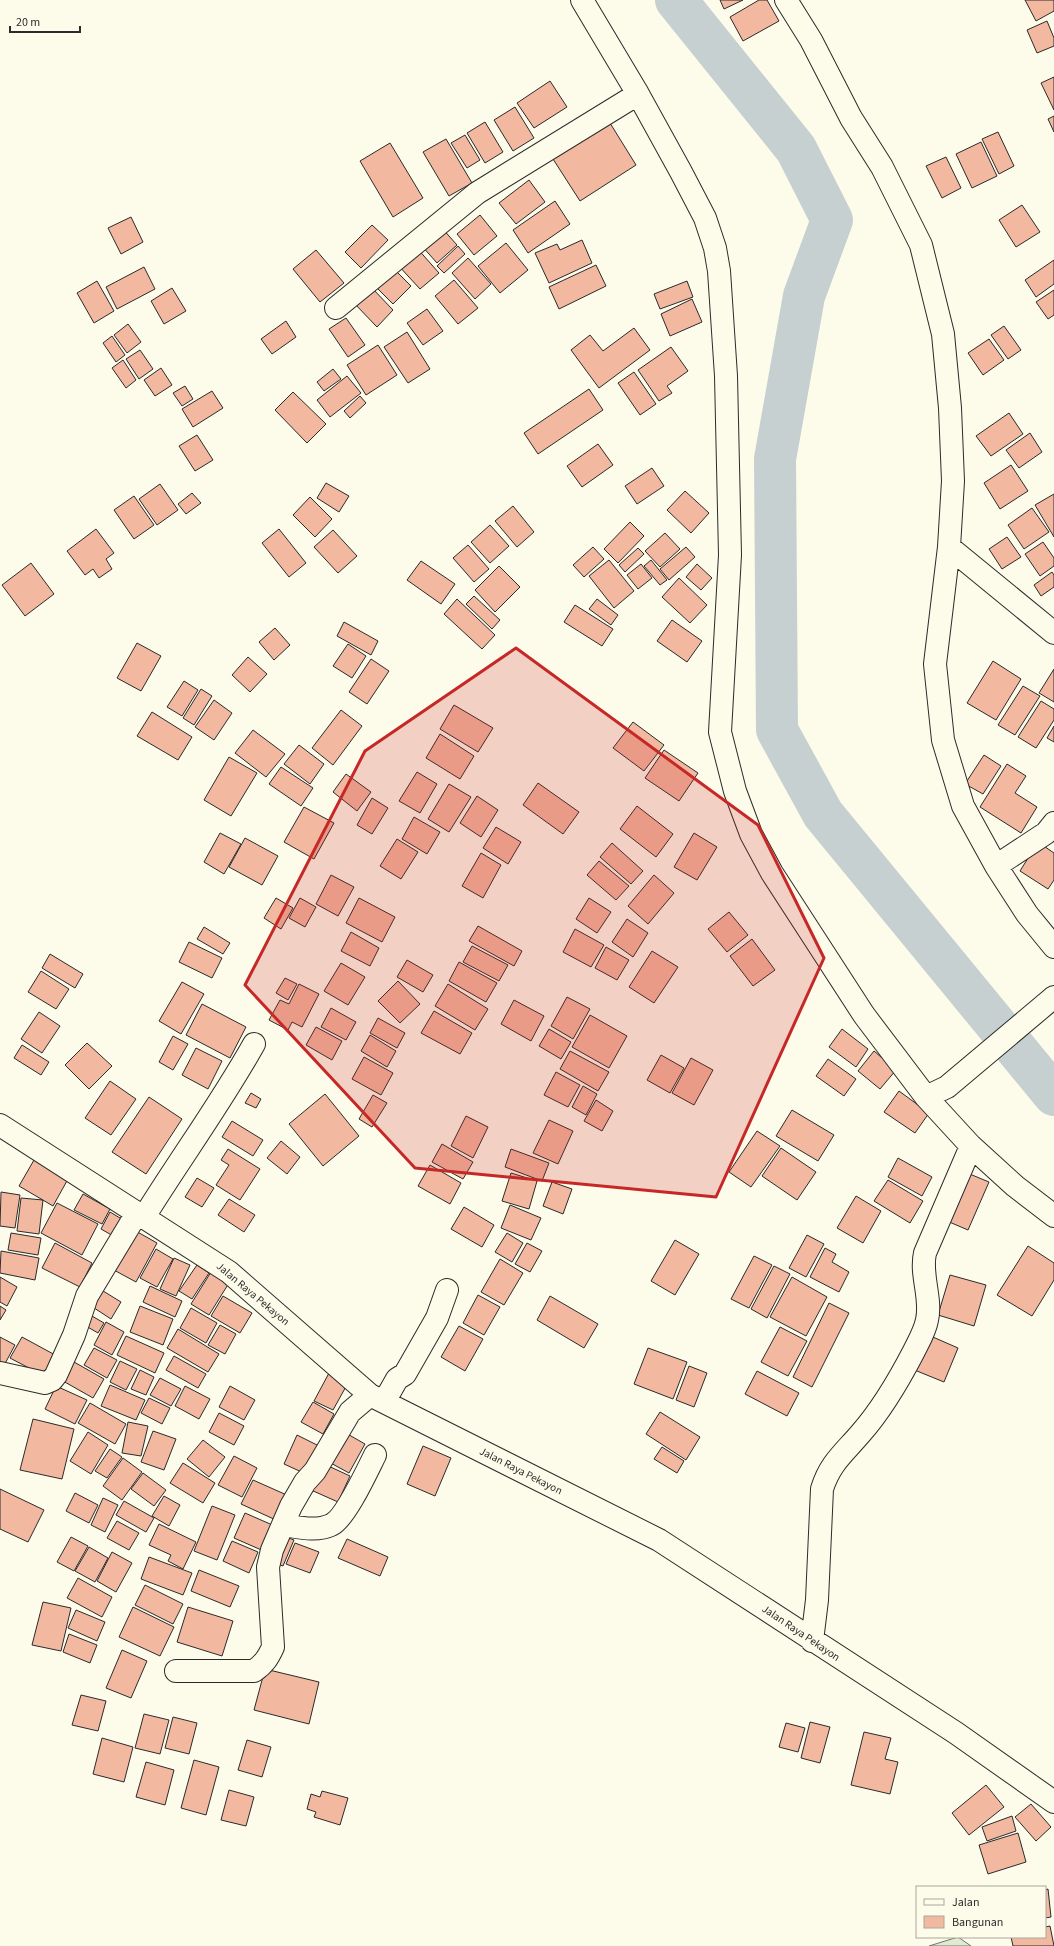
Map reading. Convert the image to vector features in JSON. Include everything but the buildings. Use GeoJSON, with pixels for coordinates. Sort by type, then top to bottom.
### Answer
{"type":"FeatureCollection","features":[{"type":"Feature","properties":{"kind":"street"},"geometry":{"type":"LineString","coordinates":[[582,0],[638,94],[705,218],[715,248],[719,271],[726,376],[730,555],[720,732],[735,792],[751,834],[772,873],[864,1015],[926,1097],[970,1146],[1015,1186],[1054,1216]]}},
{"type":"Feature","properties":{"kind":"street"},"geometry":{"type":"LineString","coordinates":[[786,0],[810,40],[851,118],[882,167],[921,245],[943,334],[950,408],[953,481],[949,547],[935,664],[943,740],[963,806],[996,866],[1027,914],[1054,947]]}},
{"type":"Feature","properties":{"kind":"street"},"geometry":{"type":"LineString","coordinates":[[336,308],[477,193],[638,94]]}},
{"type":"Feature","properties":{"kind":"street"},"geometry":{"type":"LineString","coordinates":[[949,547],[1054,633]]}},
{"type":"Feature","properties":{"kind":"street"},"geometry":{"type":"LineString","coordinates":[[996,866],[1046,833],[1054,822]]}},
{"type":"Feature","properties":{"kind":"street"},"geometry":{"type":"LineString","coordinates":[[926,1097],[947,1087],[1051,999]]}},
{"type":"Feature","properties":{"kind":"street"},"geometry":{"type":"LineString","coordinates":[[0,1373],[45,1383],[52,1380],[56,1375],[74,1335],[87,1296],[140,1215],[188,1150],[254,1044]]}},
{"type":"Feature","properties":{"kind":"street","name":"Jalan Raya Pekayon"},"geometry":{"type":"LineString","coordinates":[[0,1125],[229,1272],[384,1393],[659,1540],[814,1633],[1054,1802]]}},
{"type":"Feature","properties":{"kind":"street"},"geometry":{"type":"LineString","coordinates":[[814,1633],[822,1489],[827,1474],[893,1391],[922,1335],[927,1320],[928,1301],[924,1272],[925,1253],[970,1146]]}},
{"type":"Feature","properties":{"kind":"street"},"geometry":{"type":"LineString","coordinates":[[176,1671],[254,1671],[262,1666],[269,1657],[273,1647],[268,1567],[272,1550],[291,1506],[305,1482],[315,1471],[350,1412],[384,1393],[405,1374],[437,1318],[447,1290]]}},
{"type":"Feature","properties":{"kind":"street"},"geometry":{"type":"LineString","coordinates":[[283,1525],[314,1528],[327,1527],[337,1522],[344,1513],[375,1455]]}},
{"type":"Feature","properties":{"kind":"highlighted area"},"geometry":{"type":"Polygon","coordinates":[[[516,648],[758,825],[824,958],[716,1197],[415,1168],[245,985],[365,751],[516,648]]]}},
{"type":"Feature","properties":{"kind":"green space"},"geometry":{"type":"Polygon","coordinates":[[[959,1938],[971,1946],[929,1946],[959,1938]]]}},
{"type":"Feature","properties":{"kind":"waterway"},"geometry":{"type":"LineString","coordinates":[[676,0],[796,149],[832,220],[804,296],[775,459],[777,730],[823,814],[1054,1095]]}}]}
